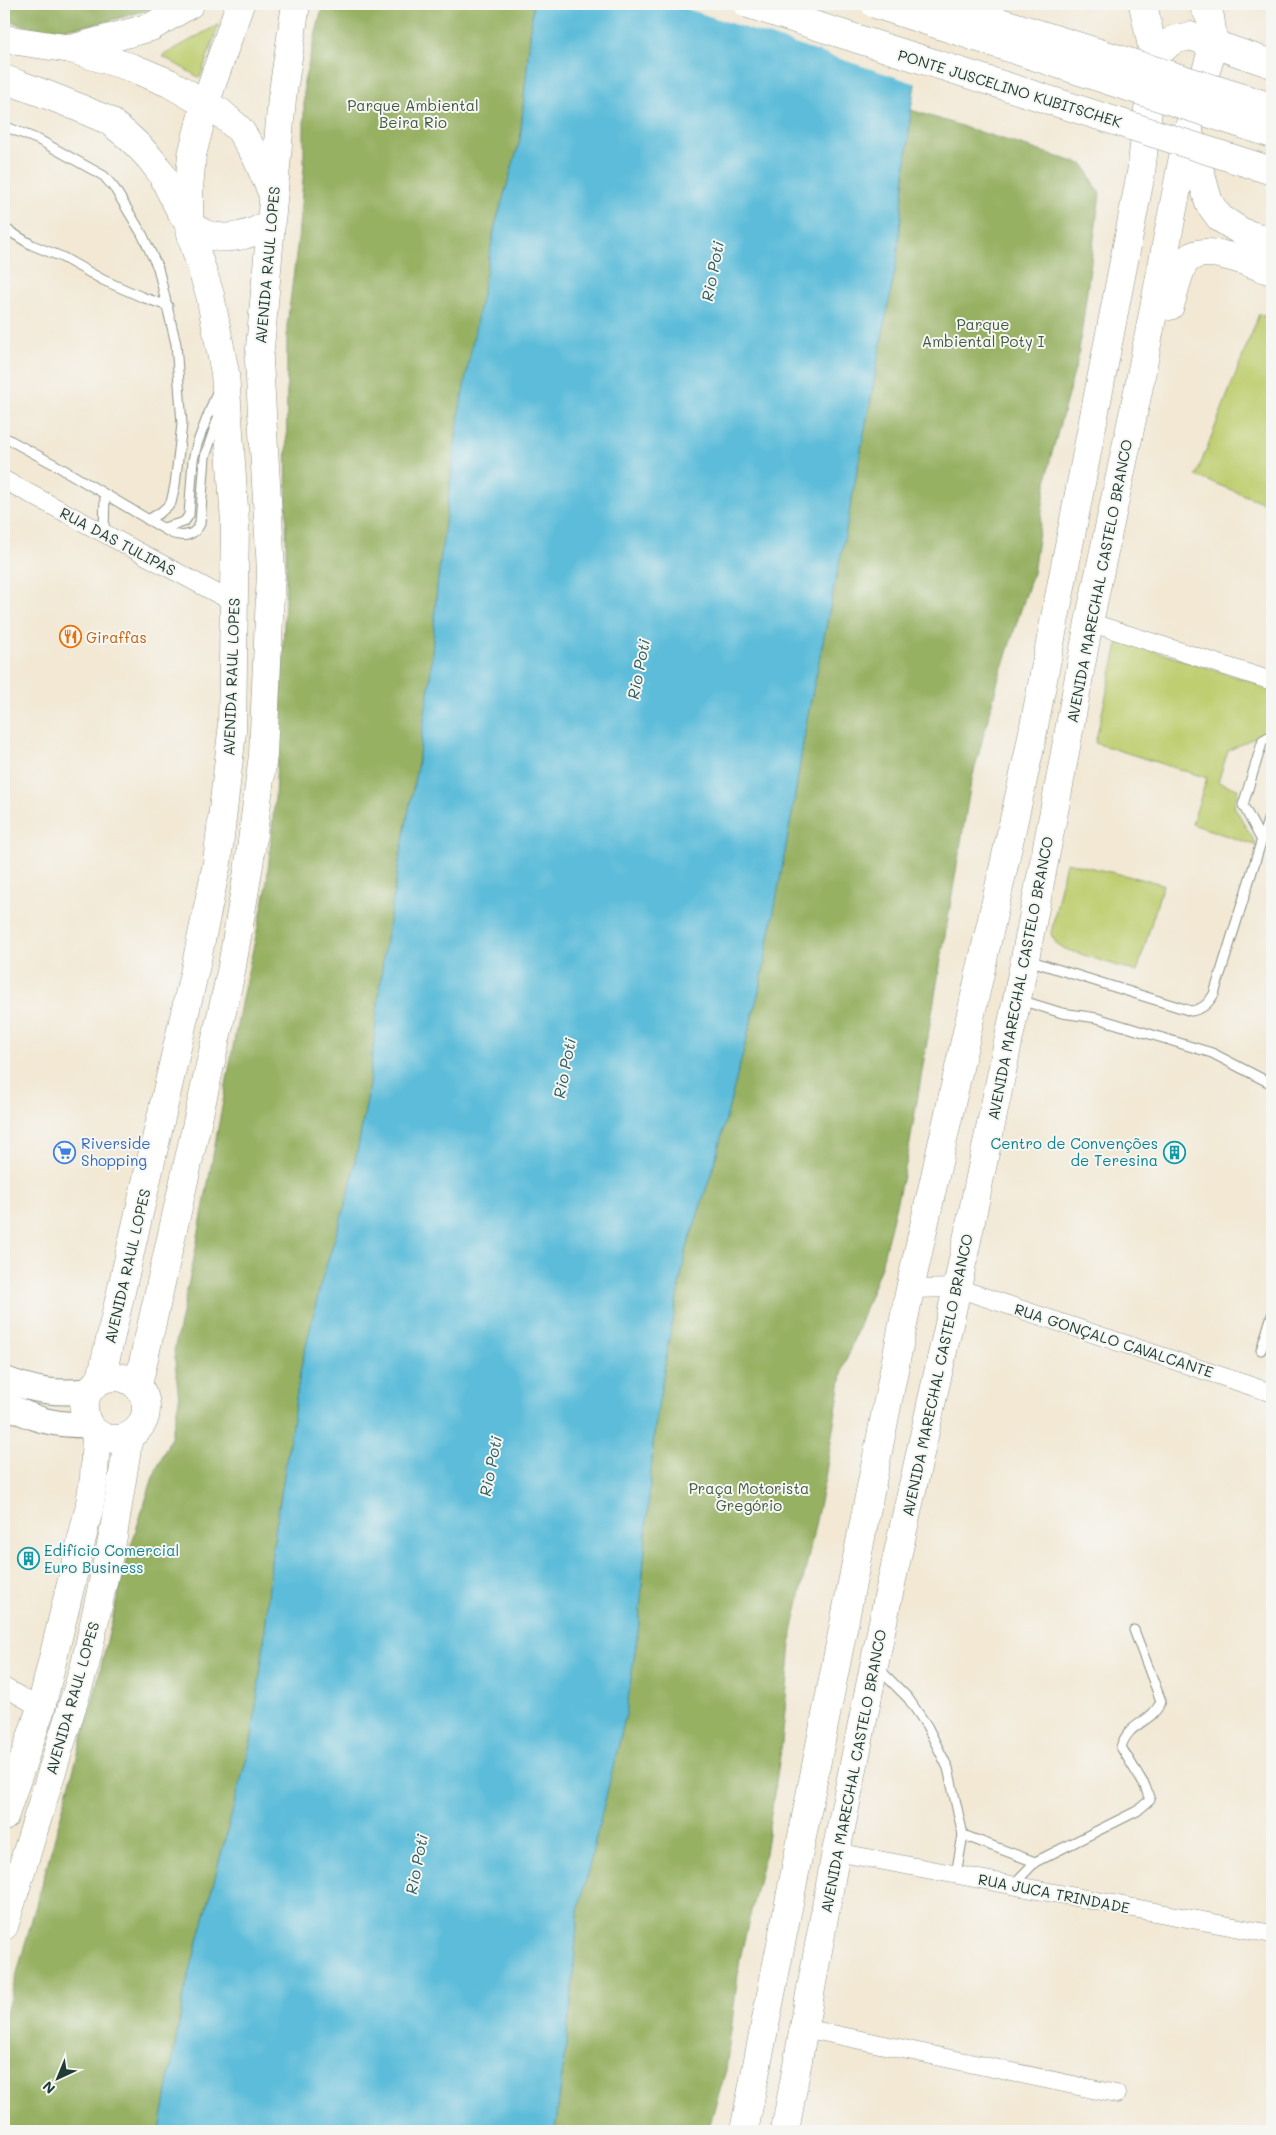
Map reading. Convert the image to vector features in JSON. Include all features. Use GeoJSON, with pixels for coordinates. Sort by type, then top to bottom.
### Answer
{"type":"FeatureCollection","features":[{"type":"Feature","properties":{"kind":"main road"},"geometry":{"type":"LineString","coordinates":[[71,49],[152,27],[190,4]]}},
{"type":"Feature","properties":{"kind":"main road","name":"AVENIDA RAUL LOPES"},"geometry":{"type":"LineString","coordinates":[[95,1385],[196,969],[217,863],[232,732],[234,523],[225,385],[210,295],[189,224],[188,188],[192,155],[205,104],[240,4]]}},
{"type":"Feature","properties":{"kind":"main road","name":"AVENIDA RAUL LOPES"},"geometry":{"type":"LineString","coordinates":[[138,1385],[231,972],[249,865],[263,755],[271,571],[259,360],[282,98],[296,4]]}},
{"type":"Feature","properties":{"kind":"main road","name":"PONTE JUSCELINO KUBITSCHEK"},"geometry":{"type":"LineString","coordinates":[[748,4],[1272,171]]}},
{"type":"Feature","properties":{"kind":"main road"},"geometry":{"type":"LineString","coordinates":[[875,4],[1272,134]]}},
{"type":"Feature","properties":{"kind":"main road"},"geometry":{"type":"LineString","coordinates":[[943,4],[1272,107]]}},
{"type":"Feature","properties":{"kind":"main road"},"geometry":{"type":"LineString","coordinates":[[744,2131],[910,1289],[1029,752],[1141,173],[1154,56],[1143,4]]}},
{"type":"Feature","properties":{"kind":"main road","name":"AVENIDA MARECHAL CASTELO BRANCO"},"geometry":{"type":"LineString","coordinates":[[786,2131],[836,1852],[874,1664],[957,1288],[1057,796],[1089,622],[1138,391],[1188,131],[1214,44],[1210,17],[1203,4]]}},
{"type":"Feature","properties":{"kind":"main road"},"geometry":{"type":"LineString","coordinates":[[1154,56],[1173,40],[1196,37],[1272,64]]}},
{"type":"Feature","properties":{"kind":"main road"},"geometry":{"type":"LineString","coordinates":[[4,40],[71,49],[133,68],[169,83],[221,113],[240,130],[255,154],[273,194]]}},
{"type":"Feature","properties":{"kind":"main road"},"geometry":{"type":"LineString","coordinates":[[4,79],[77,106],[112,122],[136,144],[158,170],[189,224],[204,232],[233,238],[258,232],[270,223]]}},
{"type":"Feature","properties":{"kind":"main road"},"geometry":{"type":"LineString","coordinates":[[1188,131],[1208,203],[1220,218],[1242,232],[1272,242]]}},
{"type":"Feature","properties":{"kind":"main road"},"geometry":{"type":"LineString","coordinates":[[1138,391],[1156,347],[1182,266],[1187,260],[1196,254],[1220,254],[1272,271]]}},
{"type":"Feature","properties":{"kind":"main road"},"geometry":{"type":"LineString","coordinates":[[1029,752],[1064,757]]}},
{"type":"Feature","properties":{"kind":"main road"},"geometry":{"type":"LineString","coordinates":[[1021,789],[1057,796]]}},
{"type":"Feature","properties":{"kind":"main road"},"geometry":{"type":"LineString","coordinates":[[4,1379],[28,1388],[62,1393],[95,1385],[114,1376],[127,1378],[138,1385],[146,1398],[146,1413],[141,1427],[129,1436],[118,1440],[106,1438],[92,1429],[59,1425],[30,1416],[4,1404]]}},
{"type":"Feature","properties":{"kind":"main road"},"geometry":{"type":"LineString","coordinates":[[92,1429],[83,1408],[95,1385]]}},
{"type":"Feature","properties":{"kind":"main road","name":"AVENIDA RAUL LOPES"},"geometry":{"type":"LineString","coordinates":[[4,1817],[41,1708],[88,1509],[94,1478],[92,1429]]}},
{"type":"Feature","properties":{"kind":"main road","name":"AVENIDA RAUL LOPES"},"geometry":{"type":"LineString","coordinates":[[4,1926],[85,1665],[113,1536],[129,1436]]}},
{"type":"Feature","properties":{"kind":"main road"},"geometry":{"type":"LineString","coordinates":[[821,1737],[858,1748]]}},
{"type":"Feature","properties":{"kind":"street","name":"RUA DAS TULIPAS"},"geometry":{"type":"LineString","coordinates":[[4,480],[233,602]]}},
{"type":"Feature","properties":{"kind":"street"},"geometry":{"type":"LineString","coordinates":[[1089,622],[1272,681]]}},
{"type":"Feature","properties":{"kind":"street","name":"RUA GONÇALO CAVALCANTE"},"geometry":{"type":"LineString","coordinates":[[910,1289],[957,1288],[1272,1393]]}},
{"type":"Feature","properties":{"kind":"street"},"geometry":{"type":"LineString","coordinates":[[4,1687],[41,1708]]}},
{"type":"Feature","properties":{"kind":"street","name":"RUA JUCA TRINDADE"},"geometry":{"type":"LineString","coordinates":[[836,1852],[1272,1934]]}},
{"type":"Feature","properties":{"kind":"street"},"geometry":{"type":"LineString","coordinates":[[804,2028],[1116,2094]]}},
{"type":"Feature","properties":{"kind":"lane"},"geometry":{"type":"LineString","coordinates":[[4,126],[40,140],[104,176],[142,234],[158,268],[176,344],[182,424],[171,503],[148,520]]}},
{"type":"Feature","properties":{"kind":"lane"},"geometry":{"type":"LineString","coordinates":[[4,228],[32,245],[62,256],[103,280],[168,306]]}},
{"type":"Feature","properties":{"kind":"lane"},"geometry":{"type":"LineString","coordinates":[[163,528],[184,522],[189,515],[196,444],[200,430],[225,385]]}},
{"type":"Feature","properties":{"kind":"lane"},"geometry":{"type":"LineString","coordinates":[[4,437],[59,466],[148,520],[178,536],[186,536],[198,529],[200,524],[205,457],[225,385]]}},
{"type":"Feature","properties":{"kind":"lane"},"geometry":{"type":"LineString","coordinates":[[104,533],[105,495]]}},
{"type":"Feature","properties":{"kind":"lane"},"geometry":{"type":"LineString","coordinates":[[1262,841],[1243,805],[1263,740],[1272,734]]}},
{"type":"Feature","properties":{"kind":"lane"},"geometry":{"type":"LineString","coordinates":[[1024,959],[1191,1011],[1200,1009],[1209,1003],[1214,994],[1272,806]]}},
{"type":"Feature","properties":{"kind":"lane"},"geometry":{"type":"LineString","coordinates":[[1016,999],[1062,1013],[1096,1018],[1212,1053],[1272,1084]]}},
{"type":"Feature","properties":{"kind":"lane"},"geometry":{"type":"LineString","coordinates":[[1261,1350],[1272,1315]]}},
{"type":"Feature","properties":{"kind":"lane"},"geometry":{"type":"LineString","coordinates":[[1013,1885],[1035,1862],[1137,1812],[1150,1800],[1145,1786],[1121,1747],[1124,1737],[1132,1728],[1151,1717],[1158,1710],[1161,1701],[1134,1630]]}},
{"type":"Feature","properties":{"kind":"lane"},"geometry":{"type":"LineString","coordinates":[[874,1664],[908,1698],[927,1726],[948,1768],[963,1835],[956,1874]]}},
{"type":"Feature","properties":{"kind":"lane"},"geometry":{"type":"LineString","coordinates":[[963,1835],[1035,1862]]}},
{"type":"Feature","properties":{"kind":"green space"},"geometry":{"type":"Polygon","coordinates":[[[4,4],[166,4],[113,20],[57,29],[17,24],[4,16],[4,4]]]}},
{"type":"Feature","properties":{"kind":"green space","name":"Parque Ambiental Beira Rio"},"geometry":{"type":"Polygon","coordinates":[[[323,4],[533,4],[520,140],[495,226],[479,315],[437,586],[430,680],[417,768],[384,952],[367,1100],[349,1193],[322,1279],[301,1367],[272,1552],[264,1643],[252,1738],[185,1990],[160,2131],[4,2131],[4,2020],[94,1696],[126,1561],[153,1477],[171,1437],[179,1400],[174,1351],[195,1253],[242,998],[266,891],[275,797],[286,576],[287,326],[298,239],[304,168],[304,82],[323,4]]]}},
{"type":"Feature","properties":{"kind":"green space"},"geometry":{"type":"Polygon","coordinates":[[[219,24],[200,78],[162,56],[219,24]]]}},
{"type":"Feature","properties":{"kind":"green space","name":"Parque Ambiental Poty I"},"geometry":{"type":"Polygon","coordinates":[[[911,110],[1084,165],[1100,194],[1078,358],[1049,464],[1033,573],[999,677],[971,783],[907,1160],[881,1266],[843,1368],[825,1478],[792,1633],[782,1743],[765,1853],[740,1958],[726,2070],[708,2131],[555,2131],[571,2004],[578,1912],[626,1714],[639,1624],[654,1433],[669,1339],[686,1251],[714,1165],[760,987],[792,814],[807,719],[845,535],[897,259],[911,110]]]}},
{"type":"Feature","properties":{"kind":"green space"},"geometry":{"type":"Polygon","coordinates":[[[1259,314],[1272,319],[1272,506],[1196,476],[1259,314]]]}},
{"type":"Feature","properties":{"kind":"green space"},"geometry":{"type":"Polygon","coordinates":[[[1119,640],[1272,688],[1272,728],[1228,751],[1218,782],[1238,789],[1234,806],[1257,846],[1192,824],[1207,778],[1095,743],[1119,640]]]}},
{"type":"Feature","properties":{"kind":"green space"},"geometry":{"type":"Polygon","coordinates":[[[1066,862],[1163,884],[1137,972],[1065,949],[1056,943],[1051,934],[1066,862]]]}},
{"type":"Feature","properties":{"kind":"water","name":"Rio Poti"},"geometry":{"type":"Polygon","coordinates":[[[533,4],[926,4],[911,110],[897,259],[845,535],[807,719],[792,814],[760,987],[714,1165],[686,1251],[669,1339],[654,1433],[639,1624],[626,1714],[578,1912],[571,2004],[555,2131],[160,2131],[185,1990],[252,1738],[264,1643],[272,1552],[301,1367],[322,1279],[349,1193],[367,1100],[384,952],[417,768],[430,680],[437,586],[460,407],[495,226],[520,140],[533,4]]]}},
{"type":"Feature","properties":{"kind":"pier"},"geometry":{"type":"Polygon","coordinates":[[[672,4],[928,4],[917,84],[828,55],[672,4]]]}},
{"type":"Feature","properties":{"kind":"place","name":"Giraffas"},"geometry":{"type":"Point","coordinates":[70,637]}},
{"type":"Feature","properties":{"kind":"place","name":"Riverside Shopping"},"geometry":{"type":"Point","coordinates":[65,1152]}},
{"type":"Feature","properties":{"kind":"place","name":"Centro de Convenções de Teresina"},"geometry":{"type":"Point","coordinates":[1174,1152]}},
{"type":"Feature","properties":{"kind":"place","name":"Edifício Comercial Euro Business"},"geometry":{"type":"Point","coordinates":[28,1559]}},
{"type":"Feature","properties":{"kind":"park label","name":"Praça Motorista Gregório"},"geometry":{"type":"Point","coordinates":[749,1496]}}]}
